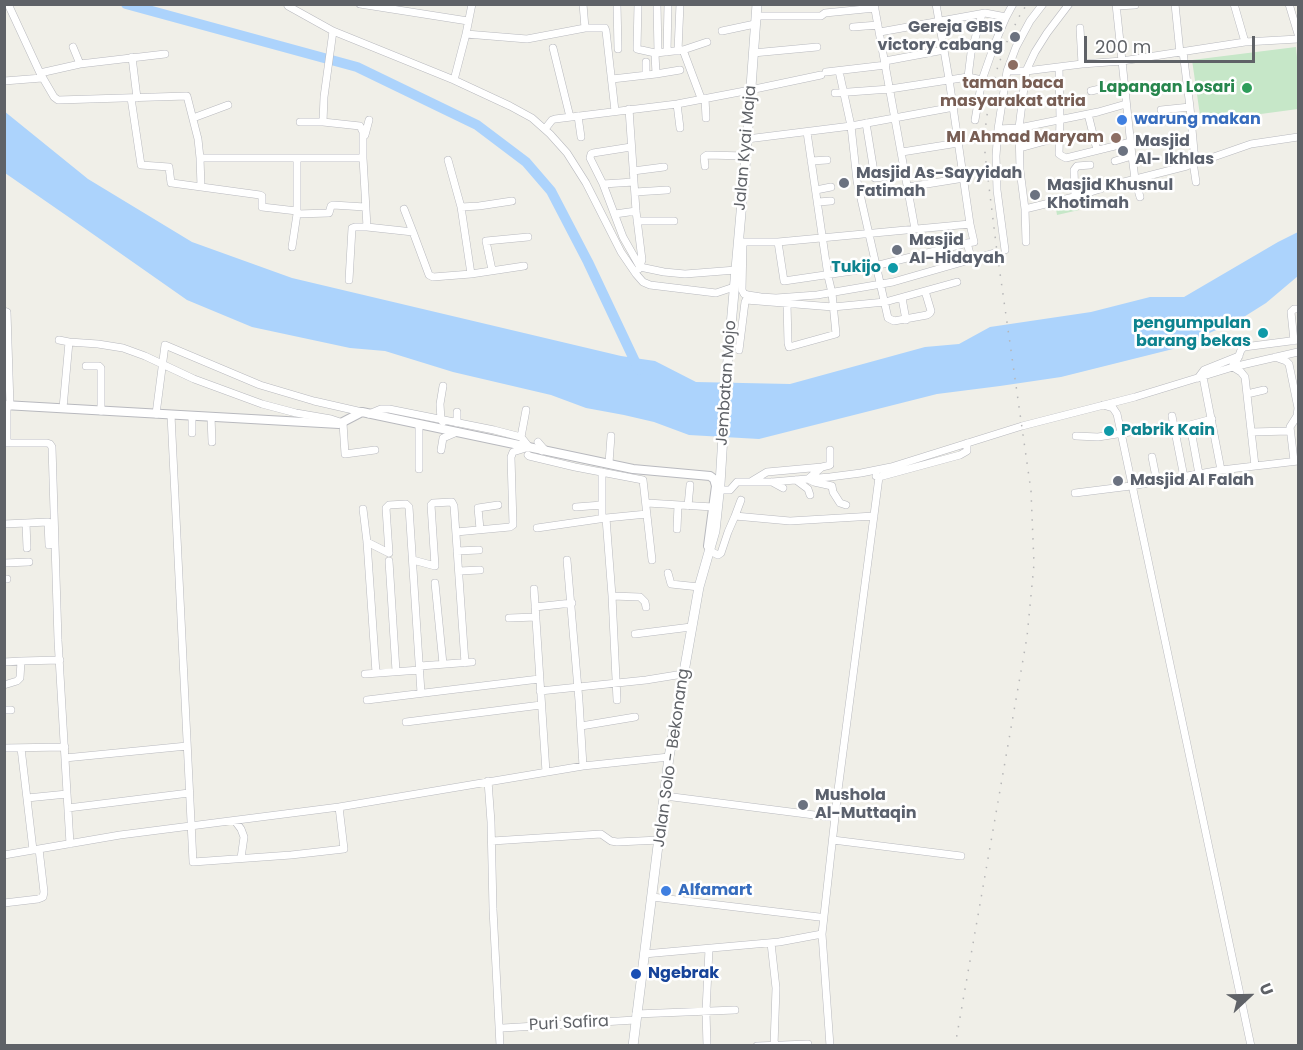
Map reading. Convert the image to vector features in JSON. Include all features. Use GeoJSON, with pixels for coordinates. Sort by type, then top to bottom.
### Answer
{"type":"FeatureCollection","features":[{"type":"Feature","properties":{"kind":"main road","name":"Jalan Kyai Maja"},"geometry":{"type":"LineString","coordinates":[[734,290],[741,242],[757,4]]}},
{"type":"Feature","properties":{"kind":"main road","name":"Jembatan Mojo"},"geometry":{"type":"LineString","coordinates":[[721,473],[734,290]]}},
{"type":"Feature","properties":{"kind":"main road","name":"Jalan Solo - Bekonang"},"geometry":{"type":"LineString","coordinates":[[633,1046],[669,757],[699,587],[715,531],[721,473]]}},
{"type":"Feature","properties":{"kind":"street"},"geometry":{"type":"LineString","coordinates":[[8,4],[41,76],[58,100],[187,96],[198,139],[201,186]]}},
{"type":"Feature","properties":{"kind":"street"},"geometry":{"type":"LineString","coordinates":[[287,4],[333,31],[454,80],[532,118],[567,153],[586,183],[621,252],[638,270],[685,274],[736,270]]}},
{"type":"Feature","properties":{"kind":"street"},"geometry":{"type":"LineString","coordinates":[[360,4],[468,21]]}},
{"type":"Feature","properties":{"kind":"street"},"geometry":{"type":"LineString","coordinates":[[454,80],[472,4]]}},
{"type":"Feature","properties":{"kind":"street"},"geometry":{"type":"LineString","coordinates":[[583,4],[585,28]]}},
{"type":"Feature","properties":{"kind":"street"},"geometry":{"type":"LineString","coordinates":[[617,4],[618,49]]}},
{"type":"Feature","properties":{"kind":"street"},"geometry":{"type":"LineString","coordinates":[[638,4],[637,49],[657,53],[681,50],[707,42]]}},
{"type":"Feature","properties":{"kind":"street"},"geometry":{"type":"LineString","coordinates":[[656,74],[657,4]]}},
{"type":"Feature","properties":{"kind":"street"},"geometry":{"type":"LineString","coordinates":[[667,52],[668,4]]}},
{"type":"Feature","properties":{"kind":"street"},"geometry":{"type":"LineString","coordinates":[[680,4],[681,50],[703,98],[706,118]]}},
{"type":"Feature","properties":{"kind":"street"},"geometry":{"type":"LineString","coordinates":[[936,4],[964,178],[972,261]]}},
{"type":"Feature","properties":{"kind":"street"},"geometry":{"type":"LineString","coordinates":[[968,77],[969,64],[985,4]]}},
{"type":"Feature","properties":{"kind":"street"},"geometry":{"type":"LineString","coordinates":[[975,120],[982,80],[1013,4]]}},
{"type":"Feature","properties":{"kind":"street"},"geometry":{"type":"LineString","coordinates":[[1005,250],[997,190],[996,156],[1007,70],[1030,21],[1043,4]]}},
{"type":"Feature","properties":{"kind":"street"},"geometry":{"type":"LineString","coordinates":[[1026,242],[1019,128],[1026,71],[1047,33],[1069,4]]}},
{"type":"Feature","properties":{"kind":"street"},"geometry":{"type":"LineString","coordinates":[[1175,4],[1190,107],[1196,182]]}},
{"type":"Feature","properties":{"kind":"street"},"geometry":{"type":"LineString","coordinates":[[1234,4],[1245,42]]}},
{"type":"Feature","properties":{"kind":"street"},"geometry":{"type":"LineString","coordinates":[[1289,4],[1299,33]]}},
{"type":"Feature","properties":{"kind":"street"},"geometry":{"type":"LineString","coordinates":[[1135,5],[1117,5],[1132,156],[1140,197]]}},
{"type":"Feature","properties":{"kind":"street"},"geometry":{"type":"LineString","coordinates":[[722,31],[755,20],[822,16],[825,13],[875,6],[915,229]]}},
{"type":"Feature","properties":{"kind":"street"},"geometry":{"type":"LineString","coordinates":[[853,27],[879,28],[983,13],[1006,17]]}},
{"type":"Feature","properties":{"kind":"street"},"geometry":{"type":"LineString","coordinates":[[466,34],[527,39],[585,28],[602,28],[606,31],[615,111]]}},
{"type":"Feature","properties":{"kind":"street"},"geometry":{"type":"LineString","coordinates":[[1080,28],[1082,64]]}},
{"type":"Feature","properties":{"kind":"street"},"geometry":{"type":"LineString","coordinates":[[323,122],[333,31]]}},
{"type":"Feature","properties":{"kind":"street"},"geometry":{"type":"LineString","coordinates":[[1007,70],[1026,71],[1122,61],[1245,42],[1299,39]]}},
{"type":"Feature","properties":{"kind":"street"},"geometry":{"type":"LineString","coordinates":[[73,47],[80,64]]}},
{"type":"Feature","properties":{"kind":"street"},"geometry":{"type":"LineString","coordinates":[[753,53],[817,47]]}},
{"type":"Feature","properties":{"kind":"street"},"geometry":{"type":"LineString","coordinates":[[553,48],[581,137]]}},
{"type":"Feature","properties":{"kind":"street"},"geometry":{"type":"LineString","coordinates":[[545,129],[552,120],[677,104],[944,50]]}},
{"type":"Feature","properties":{"kind":"street"},"geometry":{"type":"LineString","coordinates":[[4,81],[41,76],[80,64],[165,54]]}},
{"type":"Feature","properties":{"kind":"street"},"geometry":{"type":"LineString","coordinates":[[132,57],[141,165],[167,166],[170,170],[171,183],[260,195],[262,196],[262,207],[297,212],[329,213],[333,205],[365,207]]}},
{"type":"Feature","properties":{"kind":"street"},"geometry":{"type":"LineString","coordinates":[[646,62],[646,74]]}},
{"type":"Feature","properties":{"kind":"street"},"geometry":{"type":"LineString","coordinates":[[1059,67],[1059,154],[1066,158],[1131,142]]}},
{"type":"Feature","properties":{"kind":"street"},"geometry":{"type":"LineString","coordinates":[[612,79],[680,70]]}},
{"type":"Feature","properties":{"kind":"street"},"geometry":{"type":"LineString","coordinates":[[839,71],[851,126],[857,181],[888,318],[906,320],[930,313],[925,291]]}},
{"type":"Feature","properties":{"kind":"street"},"geometry":{"type":"LineString","coordinates":[[835,93],[890,89],[968,77],[982,80]]}},
{"type":"Feature","properties":{"kind":"street"},"geometry":{"type":"LineString","coordinates":[[1091,91],[1124,85]]}},
{"type":"Feature","properties":{"kind":"street"},"geometry":{"type":"LineString","coordinates":[[677,104],[680,128]]}},
{"type":"Feature","properties":{"kind":"street"},"geometry":{"type":"LineString","coordinates":[[998,129],[1019,128],[1126,104]]}},
{"type":"Feature","properties":{"kind":"street"},"geometry":{"type":"LineString","coordinates":[[193,118],[228,105]]}},
{"type":"Feature","properties":{"kind":"street"},"geometry":{"type":"LineString","coordinates":[[1161,110],[1190,107]]}},
{"type":"Feature","properties":{"kind":"street"},"geometry":{"type":"LineString","coordinates":[[747,138],[851,126],[954,108]]}},
{"type":"Feature","properties":{"kind":"street"},"geometry":{"type":"LineString","coordinates":[[629,109],[636,212],[642,260],[638,270]]}},
{"type":"Feature","properties":{"kind":"street"},"geometry":{"type":"LineString","coordinates":[[1088,114],[1097,150]]}},
{"type":"Feature","properties":{"kind":"street"},"geometry":{"type":"LineString","coordinates":[[363,158],[369,120]]}},
{"type":"Feature","properties":{"kind":"street"},"geometry":{"type":"LineString","coordinates":[[300,122],[360,126],[363,132],[367,227]]}},
{"type":"Feature","properties":{"kind":"street"},"geometry":{"type":"LineString","coordinates":[[866,123],[875,178],[906,174]]}},
{"type":"Feature","properties":{"kind":"street"},"geometry":{"type":"LineString","coordinates":[[787,303],[789,347],[836,335],[832,293],[807,132]]}},
{"type":"Feature","properties":{"kind":"street"},"geometry":{"type":"LineString","coordinates":[[1020,148],[1060,137]]}},
{"type":"Feature","properties":{"kind":"street"},"geometry":{"type":"LineString","coordinates":[[1025,209],[1187,166],[1193,162],[1251,144],[1299,137]]}},
{"type":"Feature","properties":{"kind":"street"},"geometry":{"type":"LineString","coordinates":[[902,152],[958,143]]}},
{"type":"Feature","properties":{"kind":"street"},"geometry":{"type":"LineString","coordinates":[[631,147],[591,154],[590,158],[643,282],[650,285],[716,293],[734,290]]}},
{"type":"Feature","properties":{"kind":"street"},"geometry":{"type":"LineString","coordinates":[[705,166],[704,157],[706,155],[746,156]]}},
{"type":"Feature","properties":{"kind":"street"},"geometry":{"type":"LineString","coordinates":[[1115,160],[1132,156]]}},
{"type":"Feature","properties":{"kind":"street"},"geometry":{"type":"LineString","coordinates":[[200,158],[363,158]]}},
{"type":"Feature","properties":{"kind":"street"},"geometry":{"type":"LineString","coordinates":[[292,247],[297,212],[297,158]]}},
{"type":"Feature","properties":{"kind":"street"},"geometry":{"type":"LineString","coordinates":[[448,160],[461,207],[471,274]]}},
{"type":"Feature","properties":{"kind":"street"},"geometry":{"type":"LineString","coordinates":[[811,161],[827,160]]}},
{"type":"Feature","properties":{"kind":"street"},"geometry":{"type":"LineString","coordinates":[[1075,197],[1074,170],[1077,166],[1090,165]]}},
{"type":"Feature","properties":{"kind":"street"},"geometry":{"type":"LineString","coordinates":[[633,171],[664,167]]}},
{"type":"Feature","properties":{"kind":"street"},"geometry":{"type":"LineString","coordinates":[[908,187],[964,178]]}},
{"type":"Feature","properties":{"kind":"street"},"geometry":{"type":"LineString","coordinates":[[603,184],[634,182]]}},
{"type":"Feature","properties":{"kind":"street"},"geometry":{"type":"LineString","coordinates":[[816,190],[831,188]]}},
{"type":"Feature","properties":{"kind":"street"},"geometry":{"type":"LineString","coordinates":[[635,192],[667,190]]}},
{"type":"Feature","properties":{"kind":"street"},"geometry":{"type":"LineString","coordinates":[[461,207],[512,201]]}},
{"type":"Feature","properties":{"kind":"street"},"geometry":{"type":"LineString","coordinates":[[818,202],[831,201]]}},
{"type":"Feature","properties":{"kind":"street"},"geometry":{"type":"LineString","coordinates":[[404,209],[430,276],[471,274],[524,266]]}},
{"type":"Feature","properties":{"kind":"street"},"geometry":{"type":"LineString","coordinates":[[615,214],[636,212]]}},
{"type":"Feature","properties":{"kind":"street"},"geometry":{"type":"LineString","coordinates":[[637,222],[674,221]]}},
{"type":"Feature","properties":{"kind":"street"},"geometry":{"type":"LineString","coordinates":[[970,224],[778,242],[741,242],[744,294],[776,298],[832,293],[893,282],[994,253]]}},
{"type":"Feature","properties":{"kind":"street"},"geometry":{"type":"LineString","coordinates":[[349,280],[352,228],[354,226],[413,232]]}},
{"type":"Feature","properties":{"kind":"street"},"geometry":{"type":"LineString","coordinates":[[492,270],[486,241],[528,237]]}},
{"type":"Feature","properties":{"kind":"street"},"geometry":{"type":"LineString","coordinates":[[778,242],[784,281],[828,276],[877,266],[970,242]]}},
{"type":"Feature","properties":{"kind":"street"},"geometry":{"type":"LineString","coordinates":[[739,350],[745,301],[833,307],[885,302],[957,282]]}},
{"type":"Feature","properties":{"kind":"street"},"geometry":{"type":"LineString","coordinates":[[902,298],[906,320]]}},
{"type":"Feature","properties":{"kind":"street"},"geometry":{"type":"LineString","coordinates":[[1233,368],[1244,347],[1296,340],[1291,312],[1299,309]]}},
{"type":"Feature","properties":{"kind":"street"},"geometry":{"type":"LineString","coordinates":[[4,311],[7,312],[6,443],[47,443],[52,447],[70,844]]}},
{"type":"Feature","properties":{"kind":"street"},"geometry":{"type":"LineString","coordinates":[[58,340],[119,347],[212,386],[262,404],[296,413],[331,419],[355,417],[419,425],[494,430],[521,437],[530,447]]}},
{"type":"Feature","properties":{"kind":"street"},"geometry":{"type":"LineString","coordinates":[[63,408],[69,342]]}},
{"type":"Feature","properties":{"kind":"street"},"geometry":{"type":"LineString","coordinates":[[156,414],[165,345],[260,385],[314,401],[355,417]]}},
{"type":"Feature","properties":{"kind":"street"},"geometry":{"type":"LineString","coordinates":[[719,490],[730,490],[737,482],[808,479],[891,467],[1022,426],[1299,352]]}},
{"type":"Feature","properties":{"kind":"street"},"geometry":{"type":"LineString","coordinates":[[1221,470],[1212,419],[1201,377],[1204,370],[1239,356]]}},
{"type":"Feature","properties":{"kind":"street"},"geometry":{"type":"LineString","coordinates":[[1075,494],[1221,470],[1296,461],[1290,431],[1291,423],[1299,411],[1295,373],[1286,361],[1275,357]]}},
{"type":"Feature","properties":{"kind":"street"},"geometry":{"type":"LineString","coordinates":[[86,366],[101,368],[101,411]]}},
{"type":"Feature","properties":{"kind":"street"},"geometry":{"type":"LineString","coordinates":[[1233,368],[1243,374],[1255,466]]}},
{"type":"Feature","properties":{"kind":"street"},"geometry":{"type":"LineString","coordinates":[[441,420],[442,386]]}},
{"type":"Feature","properties":{"kind":"street"},"geometry":{"type":"LineString","coordinates":[[1247,394],[1264,390]]}},
{"type":"Feature","properties":{"kind":"street"},"geometry":{"type":"LineString","coordinates":[[7,405],[331,424],[381,409],[441,420],[455,428],[633,469],[710,476],[714,479],[716,486],[708,555],[721,553],[741,500]]}},
{"type":"Feature","properties":{"kind":"street"},"geometry":{"type":"LineString","coordinates":[[1103,405],[1116,410],[1251,1046]]}},
{"type":"Feature","properties":{"kind":"street"},"geometry":{"type":"LineString","coordinates":[[521,437],[526,410]]}},
{"type":"Feature","properties":{"kind":"street"},"geometry":{"type":"LineString","coordinates":[[441,450],[442,438],[455,428],[458,412]]}},
{"type":"Feature","properties":{"kind":"street"},"geometry":{"type":"LineString","coordinates":[[171,415],[193,862],[344,849],[339,807]]}},
{"type":"Feature","properties":{"kind":"street"},"geometry":{"type":"LineString","coordinates":[[192,416],[192,433]]}},
{"type":"Feature","properties":{"kind":"street"},"geometry":{"type":"LineString","coordinates":[[1172,416],[1184,477]]}},
{"type":"Feature","properties":{"kind":"street"},"geometry":{"type":"LineString","coordinates":[[211,417],[212,442]]}},
{"type":"Feature","properties":{"kind":"street"},"geometry":{"type":"LineString","coordinates":[[355,417],[345,453],[375,450]]}},
{"type":"Feature","properties":{"kind":"street"},"geometry":{"type":"LineString","coordinates":[[1076,436],[1098,437],[1174,427],[1212,419]]}},
{"type":"Feature","properties":{"kind":"street"},"geometry":{"type":"LineString","coordinates":[[1190,424],[1199,474]]}},
{"type":"Feature","properties":{"kind":"street"},"geometry":{"type":"LineString","coordinates":[[419,425],[419,469]]}},
{"type":"Feature","properties":{"kind":"street"},"geometry":{"type":"LineString","coordinates":[[1251,432],[1290,431]]}},
{"type":"Feature","properties":{"kind":"street"},"geometry":{"type":"LineString","coordinates":[[609,463],[611,436]]}},
{"type":"Feature","properties":{"kind":"street"},"geometry":{"type":"LineString","coordinates":[[538,442],[544,450]]}},
{"type":"Feature","properties":{"kind":"street"},"geometry":{"type":"LineString","coordinates":[[861,473],[879,477],[960,454],[967,451],[967,443]]}},
{"type":"Feature","properties":{"kind":"street"},"geometry":{"type":"LineString","coordinates":[[456,532],[513,525],[511,457],[513,452],[530,447]]}},
{"type":"Feature","properties":{"kind":"street"},"geometry":{"type":"LineString","coordinates":[[544,450],[531,453],[529,456],[644,480],[652,560]]}},
{"type":"Feature","properties":{"kind":"street"},"geometry":{"type":"LineString","coordinates":[[750,483],[767,472],[829,466],[831,463],[830,450]]}},
{"type":"Feature","properties":{"kind":"street"},"geometry":{"type":"LineString","coordinates":[[1152,457],[1157,482]]}},
{"type":"Feature","properties":{"kind":"street"},"geometry":{"type":"LineString","coordinates":[[808,479],[822,467]]}},
{"type":"Feature","properties":{"kind":"street"},"geometry":{"type":"LineString","coordinates":[[602,472],[602,505],[612,596],[616,700]]}},
{"type":"Feature","properties":{"kind":"street"},"geometry":{"type":"LineString","coordinates":[[830,1046],[822,934],[879,477]]}},
{"type":"Feature","properties":{"kind":"street"},"geometry":{"type":"LineString","coordinates":[[808,479],[832,486],[840,503],[846,505]]}},
{"type":"Feature","properties":{"kind":"street"},"geometry":{"type":"LineString","coordinates":[[796,480],[808,489],[810,495]]}},
{"type":"Feature","properties":{"kind":"street"},"geometry":{"type":"LineString","coordinates":[[772,482],[783,488]]}},
{"type":"Feature","properties":{"kind":"street"},"geometry":{"type":"LineString","coordinates":[[688,506],[690,485]]}},
{"type":"Feature","properties":{"kind":"street"},"geometry":{"type":"LineString","coordinates":[[365,674],[469,663],[452,502],[432,504],[435,566],[413,560]]}},
{"type":"Feature","properties":{"kind":"street"},"geometry":{"type":"LineString","coordinates":[[647,503],[713,507]]}},
{"type":"Feature","properties":{"kind":"street"},"geometry":{"type":"LineString","coordinates":[[367,542],[389,553],[386,508],[406,504],[409,507],[421,693]]}},
{"type":"Feature","properties":{"kind":"street"},"geometry":{"type":"LineString","coordinates":[[480,529],[478,508],[498,505]]}},
{"type":"Feature","properties":{"kind":"street"},"geometry":{"type":"LineString","coordinates":[[576,507],[602,505]]}},
{"type":"Feature","properties":{"kind":"street"},"geometry":{"type":"LineString","coordinates":[[677,529],[678,505]]}},
{"type":"Feature","properties":{"kind":"street"},"geometry":{"type":"LineString","coordinates":[[363,509],[376,673]]}},
{"type":"Feature","properties":{"kind":"street"},"geometry":{"type":"LineString","coordinates":[[537,528],[647,514]]}},
{"type":"Feature","properties":{"kind":"street"},"geometry":{"type":"LineString","coordinates":[[735,516],[790,521],[874,516]]}},
{"type":"Feature","properties":{"kind":"street"},"geometry":{"type":"LineString","coordinates":[[4,524],[48,522],[49,545]]}},
{"type":"Feature","properties":{"kind":"street"},"geometry":{"type":"LineString","coordinates":[[26,523],[27,548]]}},
{"type":"Feature","properties":{"kind":"street"},"geometry":{"type":"LineString","coordinates":[[457,551],[480,550]]}},
{"type":"Feature","properties":{"kind":"street"},"geometry":{"type":"LineString","coordinates":[[567,560],[583,766]]}},
{"type":"Feature","properties":{"kind":"street"},"geometry":{"type":"LineString","coordinates":[[389,561],[396,671]]}},
{"type":"Feature","properties":{"kind":"street"},"geometry":{"type":"LineString","coordinates":[[4,563],[29,562]]}},
{"type":"Feature","properties":{"kind":"street"},"geometry":{"type":"LineString","coordinates":[[459,571],[480,570]]}},
{"type":"Feature","properties":{"kind":"street"},"geometry":{"type":"LineString","coordinates":[[668,573],[671,584],[699,587]]}},
{"type":"Feature","properties":{"kind":"street"},"geometry":{"type":"LineString","coordinates":[[435,583],[443,664]]}},
{"type":"Feature","properties":{"kind":"street"},"geometry":{"type":"LineString","coordinates":[[534,589],[546,772]]}},
{"type":"Feature","properties":{"kind":"street"},"geometry":{"type":"LineString","coordinates":[[612,596],[640,597],[646,607]]}},
{"type":"Feature","properties":{"kind":"street"},"geometry":{"type":"LineString","coordinates":[[535,607],[572,603]]}},
{"type":"Feature","properties":{"kind":"street"},"geometry":{"type":"LineString","coordinates":[[509,618],[536,617]]}},
{"type":"Feature","properties":{"kind":"street"},"geometry":{"type":"LineString","coordinates":[[635,634],[691,627]]}},
{"type":"Feature","properties":{"kind":"street"},"geometry":{"type":"LineString","coordinates":[[4,662],[60,660]]}},
{"type":"Feature","properties":{"kind":"street"},"geometry":{"type":"LineString","coordinates":[[4,685],[20,678],[21,661]]}},
{"type":"Feature","properties":{"kind":"street"},"geometry":{"type":"LineString","coordinates":[[540,691],[683,674]]}},
{"type":"Feature","properties":{"kind":"street"},"geometry":{"type":"LineString","coordinates":[[367,700],[539,679]]}},
{"type":"Feature","properties":{"kind":"street"},"geometry":{"type":"LineString","coordinates":[[406,722],[541,705]]}},
{"type":"Feature","properties":{"kind":"street"},"geometry":{"type":"LineString","coordinates":[[580,726],[635,717]]}},
{"type":"Feature","properties":{"kind":"street"},"geometry":{"type":"LineString","coordinates":[[65,758],[187,746]]}},
{"type":"Feature","properties":{"kind":"street"},"geometry":{"type":"LineString","coordinates":[[4,748],[65,747]]}},
{"type":"Feature","properties":{"kind":"street"},"geometry":{"type":"LineString","coordinates":[[4,903],[38,899],[43,897],[44,892],[27,798],[21,748]]}},
{"type":"Feature","properties":{"kind":"street"},"geometry":{"type":"LineString","coordinates":[[4,855],[120,835],[339,807],[583,766],[669,757]]}},
{"type":"Feature","properties":{"kind":"street"},"geometry":{"type":"LineString","coordinates":[[488,781],[500,1046]]}},
{"type":"Feature","properties":{"kind":"street"},"geometry":{"type":"LineString","coordinates":[[68,808],[189,793]]}},
{"type":"Feature","properties":{"kind":"street"},"geometry":{"type":"LineString","coordinates":[[27,798],[67,794]]}},
{"type":"Feature","properties":{"kind":"street"},"geometry":{"type":"LineString","coordinates":[[664,796],[830,817]]}},
{"type":"Feature","properties":{"kind":"street"},"geometry":{"type":"LineString","coordinates":[[235,821],[243,837],[241,858]]}},
{"type":"Feature","properties":{"kind":"street"},"geometry":{"type":"LineString","coordinates":[[492,841],[601,834],[617,842],[660,840]]}},
{"type":"Feature","properties":{"kind":"street"},"geometry":{"type":"LineString","coordinates":[[833,840],[961,856]]}},
{"type":"Feature","properties":{"kind":"street"},"geometry":{"type":"LineString","coordinates":[[651,897],[819,917]]}},
{"type":"Feature","properties":{"kind":"street"},"geometry":{"type":"LineString","coordinates":[[644,954],[771,943],[822,934]]}},
{"type":"Feature","properties":{"kind":"street"},"geometry":{"type":"LineString","coordinates":[[771,943],[776,988],[774,1045]]}},
{"type":"Feature","properties":{"kind":"street"},"geometry":{"type":"LineString","coordinates":[[707,1046],[706,1011],[710,949]]}},
{"type":"Feature","properties":{"kind":"street","name":"Puri Safira"},"geometry":{"type":"LineString","coordinates":[[503,1028],[735,1010]]}},
{"type":"Feature","properties":{"kind":"street"},"geometry":{"type":"LineString","coordinates":[[757,1046],[808,1044]]}},
{"type":"Feature","properties":{"kind":"green space","name":"Lapangan Losari"},"geometry":{"type":"Polygon","coordinates":[[[1296,47],[1298,109],[1201,122],[1192,60],[1296,47]]]}},
{"type":"Feature","properties":{"kind":"green space"},"geometry":{"type":"Polygon","coordinates":[[[1076,198],[1079,210],[1057,215],[1055,203],[1076,198]]]}},
{"type":"Feature","properties":{"kind":"water"},"geometry":{"type":"Polygon","coordinates":[[[4,111],[88,179],[192,242],[292,278],[621,356],[655,361],[696,382],[790,384],[925,347],[959,344],[990,327],[1091,312],[1150,297],[1184,297],[1298,232],[1298,276],[1266,303],[1239,320],[1173,349],[1061,377],[937,394],[759,439],[689,435],[654,422],[586,408],[551,395],[453,372],[385,351],[350,348],[252,327],[187,300],[5,173],[4,111]]]}},
{"type":"Feature","properties":{"kind":"waterway"},"geometry":{"type":"LineString","coordinates":[[126,4],[357,67],[477,125],[526,162],[551,191],[588,262],[639,370]]}},
{"type":"Feature","properties":{"kind":"railway"},"geometry":{"type":"LineString","coordinates":[[955,1046],[1027,637],[1034,564],[1031,491],[985,154],[989,100],[998,66],[1008,39],[1027,4]]}},
{"type":"Feature","properties":{"kind":"place","name":"Gereja GBIS victory cabang"},"geometry":{"type":"Point","coordinates":[1015,37]}},
{"type":"Feature","properties":{"kind":"place","name":"taman baca masyarakat atria"},"geometry":{"type":"Point","coordinates":[1013,65]}},
{"type":"Feature","properties":{"kind":"place","name":"Lapangan Losari"},"geometry":{"type":"Point","coordinates":[1247,88]}},
{"type":"Feature","properties":{"kind":"place","name":"warung makan"},"geometry":{"type":"Point","coordinates":[1122,120]}},
{"type":"Feature","properties":{"kind":"place","name":"MI Ahmad Maryam"},"geometry":{"type":"Point","coordinates":[1116,138]}},
{"type":"Feature","properties":{"kind":"place","name":"Masjid Al- Ikhlas"},"geometry":{"type":"Point","coordinates":[1123,151]}},
{"type":"Feature","properties":{"kind":"place","name":"Masjid As-Sayyidah Fatimah"},"geometry":{"type":"Point","coordinates":[844,183]}},
{"type":"Feature","properties":{"kind":"place","name":"Masjid Khusnul Khotimah"},"geometry":{"type":"Point","coordinates":[1035,195]}},
{"type":"Feature","properties":{"kind":"place","name":"Masjid Al-Hidayah"},"geometry":{"type":"Point","coordinates":[897,250]}},
{"type":"Feature","properties":{"kind":"place","name":"Tukijo"},"geometry":{"type":"Point","coordinates":[893,268]}},
{"type":"Feature","properties":{"kind":"place","name":"pengumpulan barang bekas"},"geometry":{"type":"Point","coordinates":[1263,333]}},
{"type":"Feature","properties":{"kind":"place","name":"Pabrik Kain"},"geometry":{"type":"Point","coordinates":[1109,431]}},
{"type":"Feature","properties":{"kind":"place","name":"Masjid Al Falah"},"geometry":{"type":"Point","coordinates":[1118,481]}},
{"type":"Feature","properties":{"kind":"place","name":"Mushola Al-Muttaqin"},"geometry":{"type":"Point","coordinates":[803,805]}},
{"type":"Feature","properties":{"kind":"place","name":"Alfamart"},"geometry":{"type":"Point","coordinates":[666,891]}},
{"type":"Feature","properties":{"kind":"place","name":"Ngebrak"},"geometry":{"type":"Point","coordinates":[636,974]}}]}
